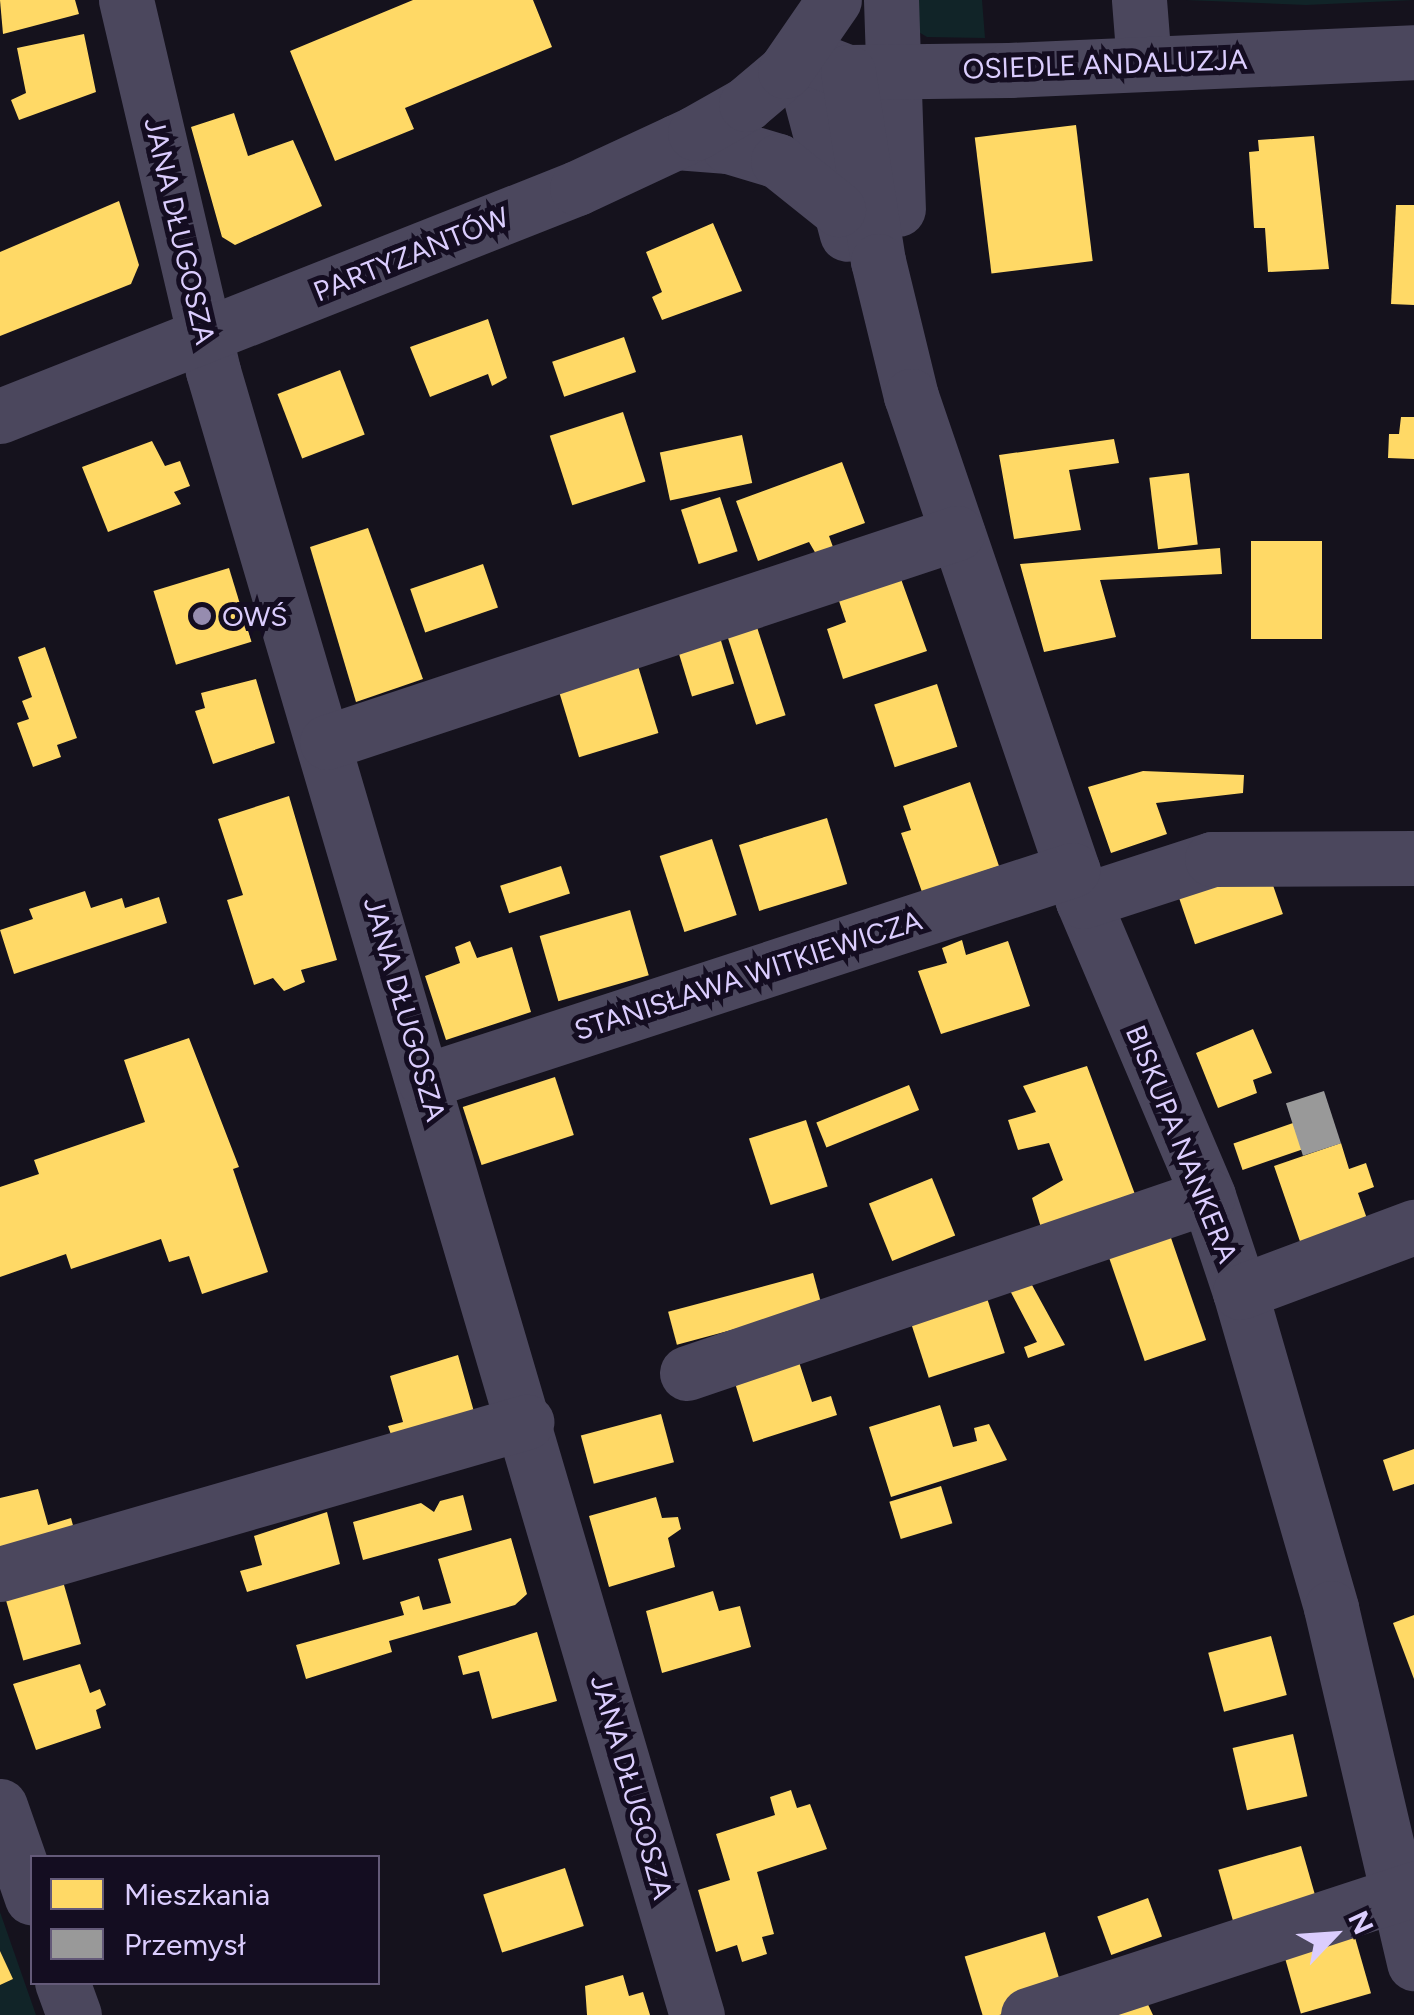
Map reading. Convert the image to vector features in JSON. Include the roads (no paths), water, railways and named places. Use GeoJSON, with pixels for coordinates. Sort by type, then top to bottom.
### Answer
{"type":"FeatureCollection","features":[{"type":"Feature","properties":{"kind":"street","name":"JANA DŁUGOSZA"},"geometry":{"type":"LineString","coordinates":[[126,0],[204,336],[327,742],[698,2015]]}},
{"type":"Feature","properties":{"kind":"street","name":"PARTYZANTÓW"},"geometry":{"type":"LineString","coordinates":[[0,416],[676,142],[746,104],[847,65],[834,0]]}},
{"type":"Feature","properties":{"kind":"street"},"geometry":{"type":"LineString","coordinates":[[847,65],[890,0]]}},
{"type":"Feature","properties":{"kind":"street"},"geometry":{"type":"LineString","coordinates":[[1138,0],[1144,63]]}},
{"type":"Feature","properties":{"kind":"street","name":"OSIEDLE ANDALUZJA"},"geometry":{"type":"LineString","coordinates":[[847,65],[1144,63],[1414,52]]}},
{"type":"Feature","properties":{"kind":"street","name":"BISKUPA NANKERA"},"geometry":{"type":"LineString","coordinates":[[838,209],[847,65]]}},
{"type":"Feature","properties":{"kind":"street","name":"BISKUPA NANKERA"},"geometry":{"type":"LineString","coordinates":[[847,65],[894,329],[957,534],[1077,885],[1208,1196],[1240,1292],[1406,1891],[1414,1962]]}},
{"type":"Feature","properties":{"kind":"street","name":"BISKUPA NANKERA"},"geometry":{"type":"LineString","coordinates":[[676,142],[728,146],[778,161],[838,209],[894,329]]}},
{"type":"Feature","properties":{"kind":"street"},"geometry":{"type":"LineString","coordinates":[[327,742],[957,534]]}},
{"type":"Feature","properties":{"kind":"street","name":"STANISŁAWA WITKIEWICZA"},"geometry":{"type":"LineString","coordinates":[[426,1081],[1077,885],[1212,859],[1414,858]]}},
{"type":"Feature","properties":{"kind":"street"},"geometry":{"type":"LineString","coordinates":[[688,1373],[1208,1196]]}},
{"type":"Feature","properties":{"kind":"street"},"geometry":{"type":"LineString","coordinates":[[1240,1292],[1414,1227]]}},
{"type":"Feature","properties":{"kind":"street"},"geometry":{"type":"LineString","coordinates":[[0,1574],[526,1422]]}},
{"type":"Feature","properties":{"kind":"street"},"geometry":{"type":"LineString","coordinates":[[2,1818],[30,1893]]}},
{"type":"Feature","properties":{"kind":"street"},"geometry":{"type":"LineString","coordinates":[[1028,2015],[1406,1891]]}},
{"type":"Feature","properties":{"kind":"street"},"geometry":{"type":"LineString","coordinates":[[63,1985],[74,2015]]}},
{"type":"Feature","properties":{"kind":"place","name":"OWŚ"},"geometry":{"type":"Point","coordinates":[202,616]}}]}
